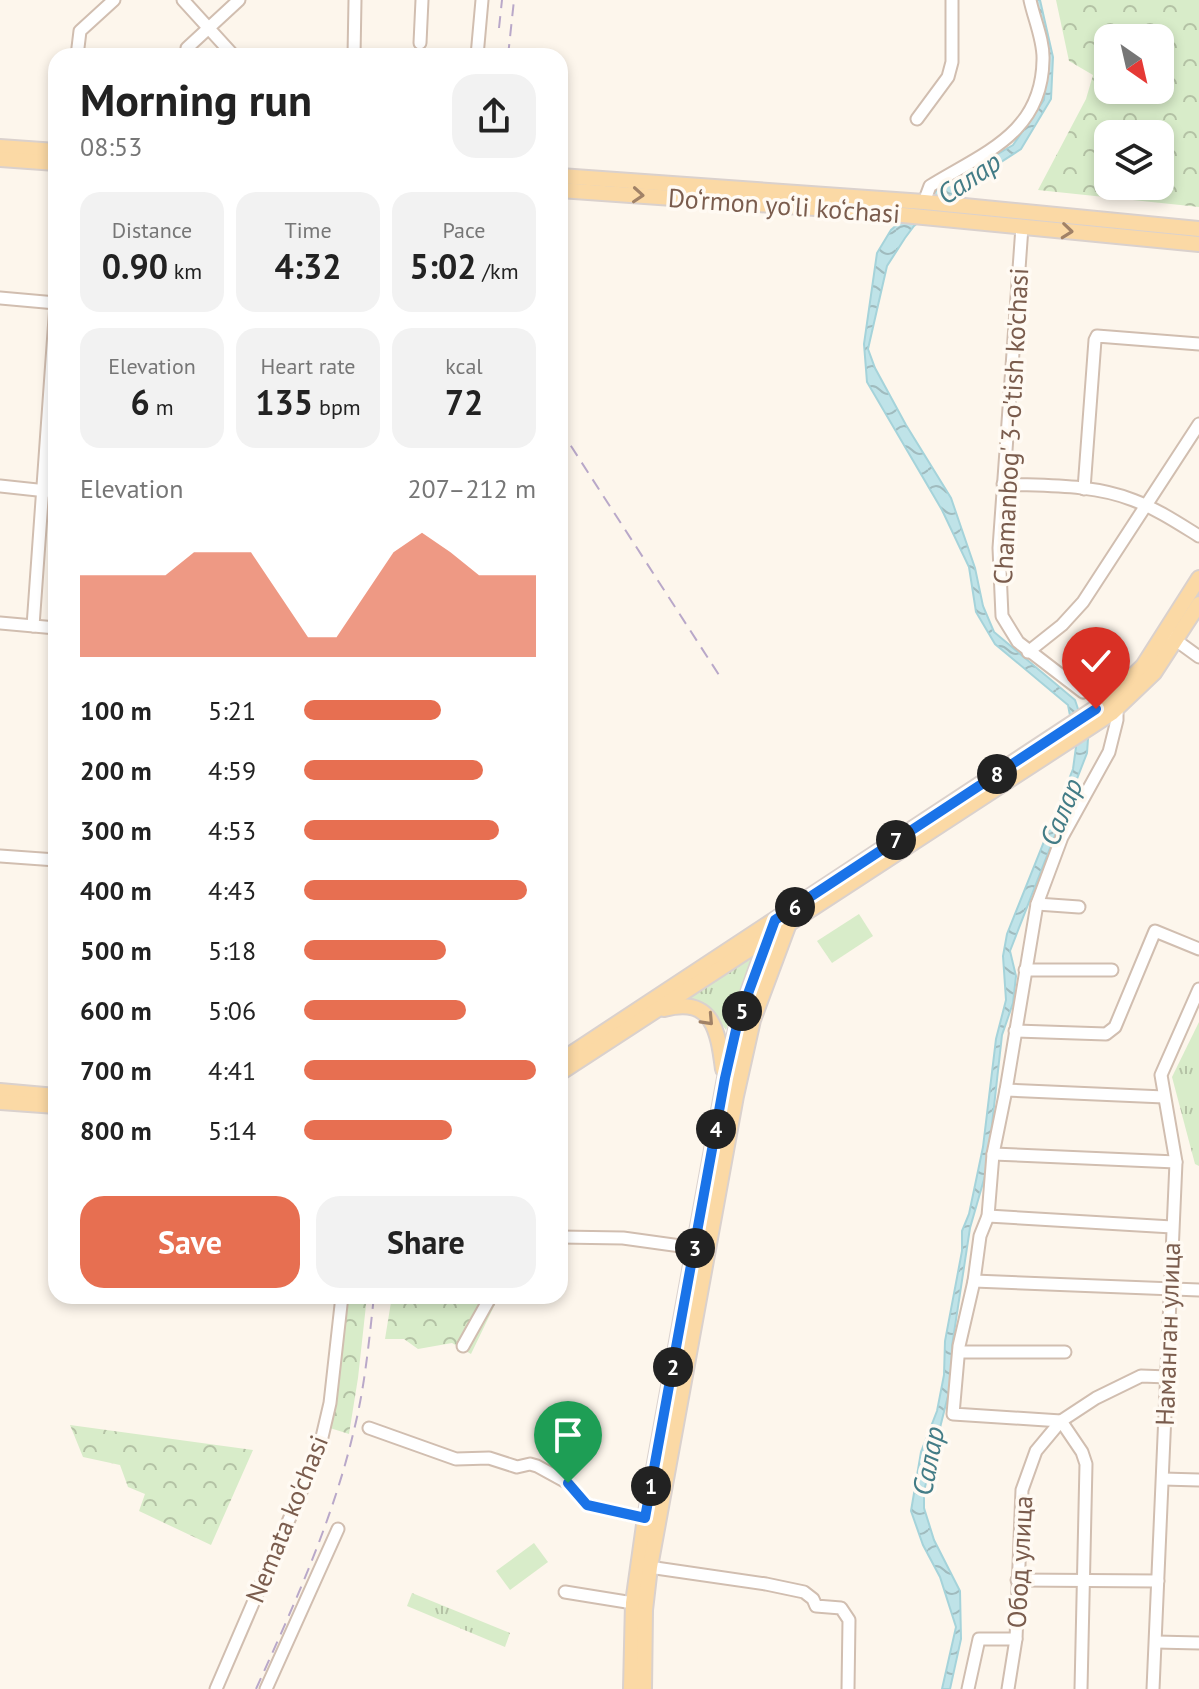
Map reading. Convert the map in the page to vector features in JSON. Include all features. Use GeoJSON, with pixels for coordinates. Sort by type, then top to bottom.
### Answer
{"type":"FeatureCollection","features":[{"type":"Feature","properties":{"kind":"main road"},"geometry":{"type":"LineString","coordinates":[[0,147],[48,150]]}},
{"type":"Feature","properties":{"kind":"main road"},"geometry":{"type":"LineString","coordinates":[[0,159],[48,162]]}},
{"type":"Feature","properties":{"kind":"main road","name":"Do‘rmon yo‘li ko‘chasi"},"geometry":{"type":"LineString","coordinates":[[568,177],[830,202]]}},
{"type":"Feature","properties":{"kind":"main road","name":"Do‘rmon yo‘li ko‘chasi"},"geometry":{"type":"LineString","coordinates":[[568,190],[830,202],[1199,229]]}},
{"type":"Feature","properties":{"kind":"main road","name":"Do‘rmon yo‘li ko‘chasi"},"geometry":{"type":"LineString","coordinates":[[873,205],[924,202],[1022,227],[1199,244]]}},
{"type":"Feature","properties":{"kind":"main road"},"geometry":{"type":"LineString","coordinates":[[568,1056],[732,955],[1146,682],[1199,578]]}},
{"type":"Feature","properties":{"kind":"main road"},"geometry":{"type":"LineString","coordinates":[[1171,636],[1199,604]]}},
{"type":"Feature","properties":{"kind":"main road"},"geometry":{"type":"LineString","coordinates":[[631,1689],[633,1603],[644,1566],[718,1159],[725,1078],[738,1021],[767,939],[782,922]]}},
{"type":"Feature","properties":{"kind":"main road"},"geometry":{"type":"LineString","coordinates":[[687,1327],[695,1248],[753,1020],[782,922]]}},
{"type":"Feature","properties":{"kind":"main road"},"geometry":{"type":"LineString","coordinates":[[568,1068],[652,1014],[732,955],[767,939]]}},
{"type":"Feature","properties":{"kind":"main road"},"geometry":{"type":"LineString","coordinates":[[652,1014],[683,1006],[707,1016],[719,1035],[725,1078]]}},
{"type":"Feature","properties":{"kind":"main road"},"geometry":{"type":"LineString","coordinates":[[0,1091],[48,1095]]}},
{"type":"Feature","properties":{"kind":"main road"},"geometry":{"type":"LineString","coordinates":[[0,1102],[48,1105]]}},
{"type":"Feature","properties":{"kind":"main road"},"geometry":{"type":"LineString","coordinates":[[644,1689],[645,1518],[679,1371]]}},
{"type":"Feature","properties":{"kind":"street"},"geometry":{"type":"LineString","coordinates":[[78,48],[80,31],[114,0]]}},
{"type":"Feature","properties":{"kind":"street"},"geometry":{"type":"LineString","coordinates":[[183,0],[227,48]]}},
{"type":"Feature","properties":{"kind":"street"},"geometry":{"type":"LineString","coordinates":[[187,48],[239,0]]}},
{"type":"Feature","properties":{"kind":"street"},"geometry":{"type":"LineString","coordinates":[[354,48],[355,0]]}},
{"type":"Feature","properties":{"kind":"street"},"geometry":{"type":"LineString","coordinates":[[420,43],[422,0]]}},
{"type":"Feature","properties":{"kind":"street"},"geometry":{"type":"LineString","coordinates":[[478,48],[482,0]]}},
{"type":"Feature","properties":{"kind":"street"},"geometry":{"type":"LineString","coordinates":[[917,119],[948,77],[952,62],[952,0]]}},
{"type":"Feature","properties":{"kind":"street"},"geometry":{"type":"LineString","coordinates":[[924,202],[930,186],[985,156],[1010,138],[1039,95],[1044,58],[1030,0]]}},
{"type":"Feature","properties":{"kind":"street","name":"Chamanbog' 3-o'tish ko'chasi"},"geometry":{"type":"LineString","coordinates":[[1022,227],[999,548],[1002,616],[1028,652],[1083,692],[1117,671]]}},
{"type":"Feature","properties":{"kind":"street"},"geometry":{"type":"LineString","coordinates":[[0,298],[48,303]]}},
{"type":"Feature","properties":{"kind":"street"},"geometry":{"type":"LineString","coordinates":[[1084,489],[1097,336],[1199,344]]}},
{"type":"Feature","properties":{"kind":"street"},"geometry":{"type":"LineString","coordinates":[[1028,652],[1062,625],[1083,602],[1199,424]]}},
{"type":"Feature","properties":{"kind":"street"},"geometry":{"type":"LineString","coordinates":[[1003,484],[1084,489],[1129,498],[1148,505],[1199,536]]}},
{"type":"Feature","properties":{"kind":"street"},"geometry":{"type":"LineString","coordinates":[[0,486],[48,491]]}},
{"type":"Feature","properties":{"kind":"street"},"geometry":{"type":"LineString","coordinates":[[33,626],[48,507]]}},
{"type":"Feature","properties":{"kind":"street"},"geometry":{"type":"LineString","coordinates":[[0,623],[48,627]]}},
{"type":"Feature","properties":{"kind":"street"},"geometry":{"type":"LineString","coordinates":[[1171,636],[1199,656]]}},
{"type":"Feature","properties":{"kind":"street"},"geometry":{"type":"LineString","coordinates":[[1081,1689],[1086,1464],[1082,1452],[1061,1421],[953,1414],[959,1352],[980,1236],[988,1216],[993,1154],[1037,904],[1062,837],[1109,752],[1115,733],[1113,704]]}},
{"type":"Feature","properties":{"kind":"street"},"geometry":{"type":"LineString","coordinates":[[0,856],[48,859]]}},
{"type":"Feature","properties":{"kind":"street"},"geometry":{"type":"LineString","coordinates":[[1037,904],[1079,907]]}},
{"type":"Feature","properties":{"kind":"street"},"geometry":{"type":"LineString","coordinates":[[1015,1031],[1106,1034],[1115,1027],[1155,931],[1199,949]]}},
{"type":"Feature","properties":{"kind":"street"},"geometry":{"type":"LineString","coordinates":[[1025,970],[1112,970]]}},
{"type":"Feature","properties":{"kind":"street","name":"Наманган улица"},"geometry":{"type":"LineString","coordinates":[[1153,1689],[1176,1162],[1161,1083],[1162,1068],[1199,989]]}},
{"type":"Feature","properties":{"kind":"street"},"geometry":{"type":"LineString","coordinates":[[1006,1090],[1164,1097]]}},
{"type":"Feature","properties":{"kind":"street"},"geometry":{"type":"LineString","coordinates":[[993,1154],[1176,1162]]}},
{"type":"Feature","properties":{"kind":"street"},"geometry":{"type":"LineString","coordinates":[[988,1216],[1172,1227]]}},
{"type":"Feature","properties":{"kind":"street"},"geometry":{"type":"LineString","coordinates":[[568,1237],[623,1238],[695,1248]]}},
{"type":"Feature","properties":{"kind":"street"},"geometry":{"type":"LineString","coordinates":[[974,1281],[1199,1290]]}},
{"type":"Feature","properties":{"kind":"street","name":"Nemata ko'chasi"},"geometry":{"type":"LineString","coordinates":[[216,1689],[315,1462],[332,1390],[341,1304]]}},
{"type":"Feature","properties":{"kind":"street"},"geometry":{"type":"LineString","coordinates":[[463,1346],[487,1304]]}},
{"type":"Feature","properties":{"kind":"street"},"geometry":{"type":"LineString","coordinates":[[959,1352],[1065,1352]]}},
{"type":"Feature","properties":{"kind":"street","name":"Обод улица"},"geometry":{"type":"LineString","coordinates":[[1008,1689],[1016,1639],[1022,1490],[1036,1451],[1061,1421],[1128,1380],[1141,1376],[1168,1377]]}},
{"type":"Feature","properties":{"kind":"street"},"geometry":{"type":"LineString","coordinates":[[369,1428],[456,1459],[489,1458],[517,1467],[537,1466],[568,1483],[587,1505],[645,1518]]}},
{"type":"Feature","properties":{"kind":"street"},"geometry":{"type":"LineString","coordinates":[[1163,1479],[1199,1480]]}},
{"type":"Feature","properties":{"kind":"street"},"geometry":{"type":"LineString","coordinates":[[266,1689],[338,1529]]}},
{"type":"Feature","properties":{"kind":"street"},"geometry":{"type":"LineString","coordinates":[[644,1566],[804,1592],[816,1606],[841,1608],[849,1620],[848,1689]]}},
{"type":"Feature","properties":{"kind":"street"},"geometry":{"type":"LineString","coordinates":[[1017,1580],[1158,1581]]}},
{"type":"Feature","properties":{"kind":"street"},"geometry":{"type":"LineString","coordinates":[[565,1592],[633,1603]]}},
{"type":"Feature","properties":{"kind":"street"},"geometry":{"type":"LineString","coordinates":[[968,1689],[979,1639],[1016,1639]]}},
{"type":"Feature","properties":{"kind":"street"},"geometry":{"type":"LineString","coordinates":[[1156,1642],[1199,1643]]}},
{"type":"Feature","properties":{"kind":"green space"},"geometry":{"type":"Polygon","coordinates":[[[1056,0],[1199,0],[1199,207],[1133,200],[1174,200],[1174,120],[1094,120],[1094,196],[1038,190],[1086,99],[1093,75],[1069,61],[1056,0]]]}},
{"type":"Feature","properties":{"kind":"green space"},"geometry":{"type":"Polygon","coordinates":[[[859,914],[873,936],[832,963],[817,941],[859,914]]]}},
{"type":"Feature","properties":{"kind":"green space"},"geometry":{"type":"Polygon","coordinates":[[[752,958],[726,1030],[710,1009],[688,998],[752,958]]]}},
{"type":"Feature","properties":{"kind":"green space"},"geometry":{"type":"Polygon","coordinates":[[[1199,1022],[1199,1166],[1195,1164],[1172,1077],[1199,1022]]]}},
{"type":"Feature","properties":{"kind":"green space"},"geometry":{"type":"Polygon","coordinates":[[[346,1304],[366,1304],[349,1434],[330,1428],[346,1304]]]}},
{"type":"Feature","properties":{"kind":"green space"},"geometry":{"type":"Polygon","coordinates":[[[391,1304],[495,1304],[471,1354],[452,1343],[418,1349],[404,1339],[385,1339],[391,1304]]]}},
{"type":"Feature","properties":{"kind":"green space"},"geometry":{"type":"Polygon","coordinates":[[[70,1425],[253,1450],[211,1545],[139,1511],[145,1494],[128,1487],[120,1465],[83,1457],[70,1425]]]}},
{"type":"Feature","properties":{"kind":"green space"},"geometry":{"type":"Polygon","coordinates":[[[534,1543],[548,1562],[510,1590],[496,1571],[534,1543]]]}},
{"type":"Feature","properties":{"kind":"green space"},"geometry":{"type":"Polygon","coordinates":[[[412,1593],[510,1633],[505,1647],[407,1606],[412,1593]]]}},
{"type":"Feature","properties":{"kind":"water","name":"Салар"},"geometry":{"type":"Polygon","coordinates":[[[1035,0],[1040,0],[1053,57],[1051,99],[1021,149],[952,194],[914,226],[905,238],[887,266],[868,349],[906,425],[951,498],[975,568],[983,606],[994,632],[1075,700],[1088,739],[1087,753],[1010,951],[1016,976],[1013,1003],[1002,1035],[987,1169],[970,1228],[952,1346],[951,1384],[924,1491],[924,1508],[934,1540],[960,1591],[961,1639],[950,1689],[942,1689],[956,1627],[940,1577],[923,1545],[911,1511],[921,1452],[937,1411],[944,1375],[945,1341],[962,1251],[962,1231],[969,1214],[983,1147],[996,1039],[1006,1000],[1003,956],[1007,934],[1073,769],[1076,747],[1068,705],[995,644],[976,612],[969,567],[942,510],[867,382],[864,344],[877,253],[891,230],[938,189],[1013,145],[1044,100],[1048,52],[1035,0]]]}},
{"type":"Feature","properties":{"kind":"railway"},"geometry":{"type":"LineString","coordinates":[[499,28],[502,0]]}},
{"type":"Feature","properties":{"kind":"railway"},"geometry":{"type":"LineString","coordinates":[[509,48],[514,0]]}},
{"type":"Feature","properties":{"kind":"railway"},"geometry":{"type":"LineString","coordinates":[[568,441],[719,675]]}},
{"type":"Feature","properties":{"kind":"railway"},"geometry":{"type":"LineString","coordinates":[[256,1689],[311,1562],[335,1497],[361,1397],[373,1304]]}},
{"type":"Feature","properties":{"kind":"route"},"geometry":{"type":"LineString","coordinates":[[568,1483],[587,1505],[645,1518],[725,1078],[738,1021],[775,920],[1096,709]]}}]}
